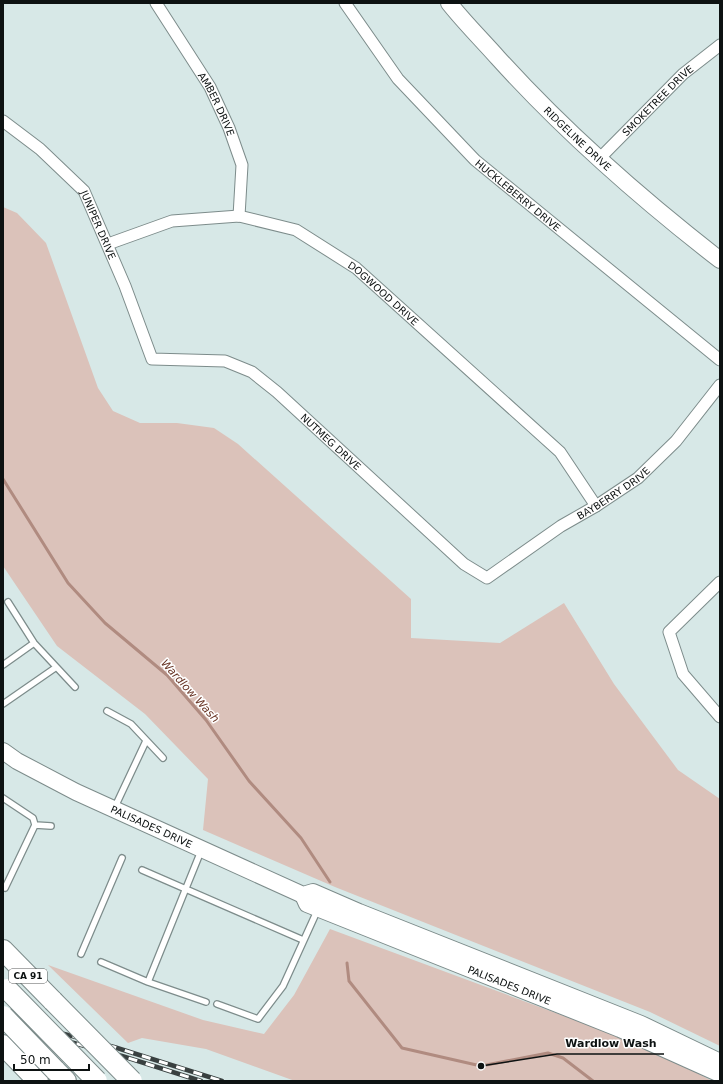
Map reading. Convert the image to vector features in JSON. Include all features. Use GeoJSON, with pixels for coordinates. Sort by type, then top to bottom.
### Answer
{"type":"FeatureCollection","features":[{"type":"Feature","properties":{"kind":"highway","name":"CA 91"},"geometry":{"type":"LineString","coordinates":[[3,950],[132,1081]]}},
{"type":"Feature","properties":{"kind":"highway"},"geometry":{"type":"LineString","coordinates":[[5,987],[97,1081]]}},
{"type":"Feature","properties":{"kind":"highway"},"geometry":{"type":"LineString","coordinates":[[3,1016],[61,1076]]}},
{"type":"Feature","properties":{"kind":"highway"},"geometry":{"type":"LineString","coordinates":[[3,1045],[38,1081]]}},
{"type":"Feature","properties":{"kind":"street","name":"AMBER DRIVE"},"geometry":{"type":"LineString","coordinates":[[156,3],[210,87],[229,128],[242,165],[239,216]]}},
{"type":"Feature","properties":{"kind":"street","name":"HUCKLEBERRY DRIVE"},"geometry":{"type":"LineString","coordinates":[[345,3],[398,79],[474,160],[720,360]]}},
{"type":"Feature","properties":{"kind":"street","name":"RIDGELINE DRIVE"},"geometry":{"type":"LineString","coordinates":[[449,3],[518,80],[599,159],[660,213],[720,260]]}},
{"type":"Feature","properties":{"kind":"street","name":"SMOKETREE DRIVE"},"geometry":{"type":"LineString","coordinates":[[599,159],[683,74],[720,45]]}},
{"type":"Feature","properties":{"kind":"street","name":"JUNIPER DRIVE"},"geometry":{"type":"LineString","coordinates":[[3,121],[40,149],[84,191],[108,244],[152,359]]}},
{"type":"Feature","properties":{"kind":"street","name":"DOGWOOD DRIVE"},"geometry":{"type":"LineString","coordinates":[[108,244],[172,221],[239,216],[296,230],[356,268],[560,452],[596,506]]}},
{"type":"Feature","properties":{"kind":"street","name":"NUTMEG DRIVE"},"geometry":{"type":"LineString","coordinates":[[152,359],[224,361],[252,372],[277,392],[464,564],[486,578]]}},
{"type":"Feature","properties":{"kind":"street","name":"BAYBERRY DRIVE"},"geometry":{"type":"LineString","coordinates":[[486,578],[561,526],[596,506],[638,478],[676,441],[720,385]]}},
{"type":"Feature","properties":{"kind":"street"},"geometry":{"type":"LineString","coordinates":[[720,582],[669,632],[683,674],[720,717]]}},
{"type":"Feature","properties":{"kind":"street","name":"PALISADES DRIVE"},"geometry":{"type":"LineString","coordinates":[[3,751],[17,761],[76,792],[303,895],[313,892],[359,912],[641,1024],[720,1062]]}},
{"type":"Feature","properties":{"kind":"street","name":"PALISADES DRIVE"},"geometry":{"type":"LineString","coordinates":[[303,895],[307,904],[620,1028],[720,1074]]}},
{"type":"Feature","properties":{"kind":"lane"},"geometry":{"type":"LineString","coordinates":[[8,602],[34,643],[55,668],[75,687]]}},
{"type":"Feature","properties":{"kind":"lane"},"geometry":{"type":"LineString","coordinates":[[3,665],[34,643]]}},
{"type":"Feature","properties":{"kind":"lane"},"geometry":{"type":"LineString","coordinates":[[3,704],[55,668]]}},
{"type":"Feature","properties":{"kind":"lane"},"geometry":{"type":"LineString","coordinates":[[107,712],[130,724],[163,758]]}},
{"type":"Feature","properties":{"kind":"lane"},"geometry":{"type":"LineString","coordinates":[[114,809],[146,741]]}},
{"type":"Feature","properties":{"kind":"lane"},"geometry":{"type":"LineString","coordinates":[[3,798],[33,818],[36,825],[6,888]]}},
{"type":"Feature","properties":{"kind":"lane"},"geometry":{"type":"LineString","coordinates":[[36,825],[51,826]]}},
{"type":"Feature","properties":{"kind":"lane"},"geometry":{"type":"LineString","coordinates":[[148,982],[202,849]]}},
{"type":"Feature","properties":{"kind":"lane"},"geometry":{"type":"LineString","coordinates":[[81,954],[122,858]]}},
{"type":"Feature","properties":{"kind":"lane"},"geometry":{"type":"LineString","coordinates":[[142,870],[303,940]]}},
{"type":"Feature","properties":{"kind":"lane"},"geometry":{"type":"LineString","coordinates":[[218,1004],[258,1019],[283,986],[303,940],[319,909]]}},
{"type":"Feature","properties":{"kind":"lane"},"geometry":{"type":"LineString","coordinates":[[101,962],[148,982],[206,1002]]}},
{"type":"Feature","properties":{"kind":"shaded area"},"geometry":{"type":"Polygon","coordinates":[[[3,207],[17,213],[46,243],[98,388],[113,411],[140,423],[177,423],[214,428],[238,444],[411,599],[411,638],[500,643],[564,603],[614,684],[678,770],[720,799],[720,1046],[650,1012],[335,887],[203,830],[208,779],[145,714],[57,646],[3,566],[3,207]]]}},
{"type":"Feature","properties":{"kind":"shaded area"},"geometry":{"type":"Polygon","coordinates":[[[330,929],[653,1049],[712,1081],[295,1081],[206,1049],[142,1038],[128,1043],[48,965],[203,1020],[264,1034],[294,995],[330,929]]]}},
{"type":"Feature","properties":{"kind":"waterway","name":"Wardlow Wash"},"geometry":{"type":"LineString","coordinates":[[3,479],[68,583],[105,623],[167,675],[206,720],[249,781],[301,838],[330,882]]}},
{"type":"Feature","properties":{"kind":"waterway","name":"Wardlow Wash"},"geometry":{"type":"LineString","coordinates":[[347,963],[349,981],[402,1048],[481,1066],[548,1053],[563,1058],[593,1081]]}},
{"type":"Feature","properties":{"kind":"railway"},"geometry":{"type":"LineString","coordinates":[[3,1018],[114,1047],[222,1081]]}},
{"type":"Feature","properties":{"kind":"railway"},"geometry":{"type":"LineString","coordinates":[[7,1025],[122,1056],[201,1081]]}},
{"type":"Feature","properties":{"kind":"place","name":"Wardlow Wash"},"geometry":{"type":"Point","coordinates":[481,1066]}}]}
